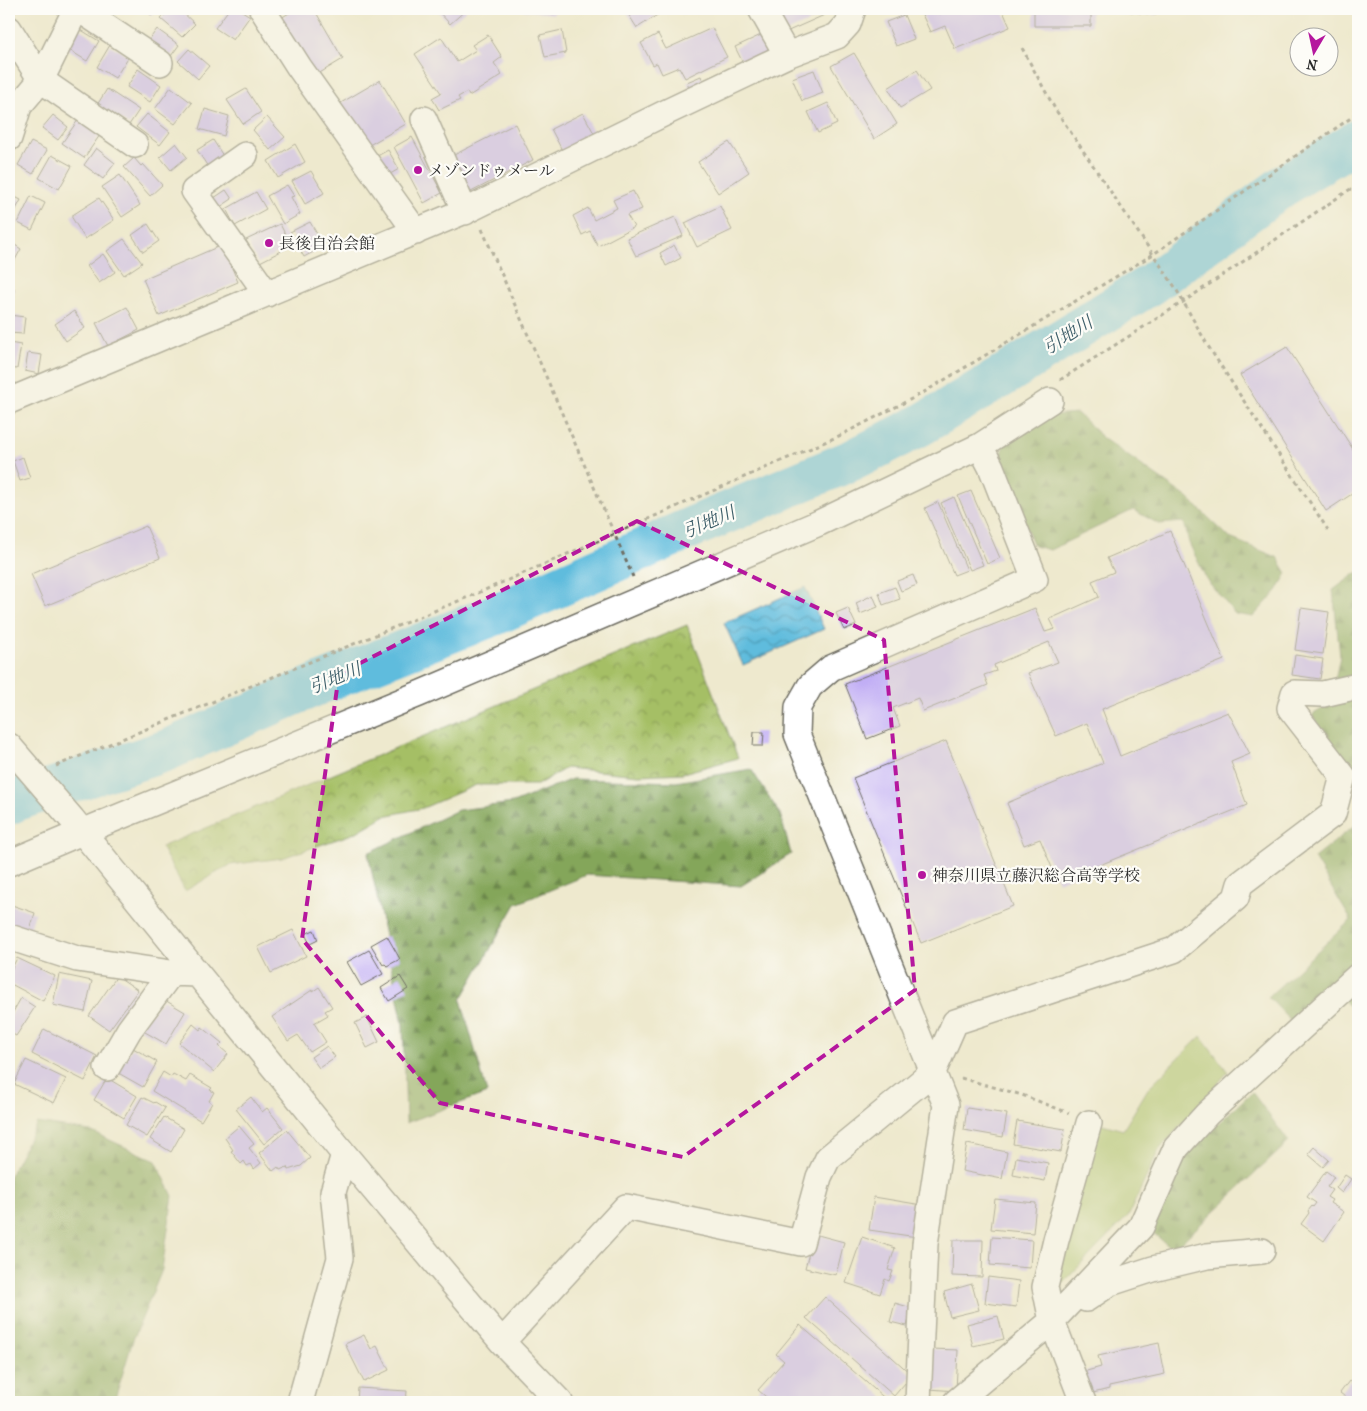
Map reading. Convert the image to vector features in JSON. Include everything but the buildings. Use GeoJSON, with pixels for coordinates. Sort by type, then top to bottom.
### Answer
{"type":"FeatureCollection","features":[{"type":"Feature","properties":{"kind":"street"},"geometry":{"type":"LineString","coordinates":[[9,138],[19,106],[41,80],[77,9],[160,63]]}},
{"type":"Feature","properties":{"kind":"street"},"geometry":{"type":"LineString","coordinates":[[262,9],[299,67],[416,232]]}},
{"type":"Feature","properties":{"kind":"street"},"geometry":{"type":"LineString","coordinates":[[761,9],[787,55]]}},
{"type":"Feature","properties":{"kind":"street"},"geometry":{"type":"LineString","coordinates":[[9,401],[416,232],[472,218],[667,112],[787,55],[837,36],[848,24],[853,9]]}},
{"type":"Feature","properties":{"kind":"street"},"geometry":{"type":"LineString","coordinates":[[9,29],[41,80],[134,145]]}},
{"type":"Feature","properties":{"kind":"street"},"geometry":{"type":"LineString","coordinates":[[424,118],[472,218]]}},
{"type":"Feature","properties":{"kind":"street"},"geometry":{"type":"LineString","coordinates":[[245,155],[194,191],[267,294]]}},
{"type":"Feature","properties":{"kind":"street"},"geometry":{"type":"LineString","coordinates":[[9,864],[77,826],[419,694],[810,527],[980,446],[1050,401]]}},
{"type":"Feature","properties":{"kind":"street"},"geometry":{"type":"LineString","coordinates":[[918,1402],[925,1244],[946,1105],[797,734],[798,707],[810,686],[831,668],[1035,579],[991,467],[980,446]]}},
{"type":"Feature","properties":{"kind":"street"},"geometry":{"type":"LineString","coordinates":[[502,1342],[626,1207],[801,1243],[819,1177],[828,1158],[933,1072],[955,1022],[1174,950],[1236,898],[1240,884],[1333,814],[1343,776],[1290,708],[1294,693],[1322,694],[1358,686]]}},
{"type":"Feature","properties":{"kind":"street"},"geometry":{"type":"LineString","coordinates":[[9,746],[77,826],[344,1154],[502,1342],[560,1402]]}},
{"type":"Feature","properties":{"kind":"street"},"geometry":{"type":"LineString","coordinates":[[9,937],[77,959],[171,973],[196,974]]}},
{"type":"Feature","properties":{"kind":"street"},"geometry":{"type":"LineString","coordinates":[[107,1068],[129,1030],[171,973]]}},
{"type":"Feature","properties":{"kind":"street"},"geometry":{"type":"LineString","coordinates":[[956,1402],[1052,1321],[1141,1227],[1176,1148],[1208,1114],[1358,976]]}},
{"type":"Feature","properties":{"kind":"street"},"geometry":{"type":"LineString","coordinates":[[1083,1402],[1052,1321],[1045,1287],[1056,1240],[1089,1123]]}},
{"type":"Feature","properties":{"kind":"street"},"geometry":{"type":"LineString","coordinates":[[300,1402],[340,1258],[333,1192],[344,1154]]}},
{"type":"Feature","properties":{"kind":"street"},"geometry":{"type":"LineString","coordinates":[[1052,1321],[1110,1283],[1153,1269],[1207,1256],[1262,1251]]}},
{"type":"Feature","properties":{"kind":"path"},"geometry":{"type":"LineString","coordinates":[[1022,48],[1055,108],[1175,288],[1208,346],[1328,530]]}},
{"type":"Feature","properties":{"kind":"path"},"geometry":{"type":"LineString","coordinates":[[35,778],[160,722],[616,537],[841,435],[922,394],[1153,256],[1358,113]]}},
{"type":"Feature","properties":{"kind":"path"},"geometry":{"type":"LineString","coordinates":[[1050,401],[1054,384],[1183,302],[1358,184]]}},
{"type":"Feature","properties":{"kind":"path"},"geometry":{"type":"LineString","coordinates":[[472,218],[635,582]]}},
{"type":"Feature","properties":{"kind":"path"},"geometry":{"type":"LineString","coordinates":[[933,1072],[1022,1095],[1062,1109],[1089,1123]]}},
{"type":"Feature","properties":{"kind":"highlighted area"},"geometry":{"type":"Polygon","coordinates":[[[637,521],[884,640],[915,990],[683,1157],[440,1103],[302,939],[339,674],[637,521]]]}},
{"type":"Feature","properties":{"kind":"green space"},"geometry":{"type":"Polygon","coordinates":[[[1077,413],[1104,439],[1188,498],[1230,538],[1277,557],[1287,573],[1277,591],[1253,617],[1235,614],[1207,580],[1189,543],[1184,522],[1159,524],[1133,510],[1050,550],[1034,546],[1000,462],[1004,443],[1051,415],[1077,413]]]}},
{"type":"Feature","properties":{"kind":"green space"},"geometry":{"type":"Polygon","coordinates":[[[1358,572],[1358,787],[1312,715],[1330,704],[1340,656],[1333,590],[1358,572]]]}},
{"type":"Feature","properties":{"kind":"green space"},"geometry":{"type":"Polygon","coordinates":[[[687,625],[738,758],[683,773],[639,775],[566,768],[537,785],[476,785],[423,808],[384,816],[355,833],[282,858],[230,865],[185,891],[161,847],[687,625]]]}},
{"type":"Feature","properties":{"kind":"green space"},"geometry":{"type":"Polygon","coordinates":[[[751,769],[780,814],[791,854],[741,886],[587,875],[516,904],[461,1000],[487,1093],[406,1123],[403,1024],[368,853],[458,810],[513,803],[572,779],[676,782],[751,769]]]}},
{"type":"Feature","properties":{"kind":"green space"},"geometry":{"type":"Polygon","coordinates":[[[1358,823],[1358,1016],[1342,998],[1301,1031],[1268,997],[1351,920],[1314,858],[1358,823]]]}},
{"type":"Feature","properties":{"kind":"green space"},"geometry":{"type":"Polygon","coordinates":[[[1201,1036],[1228,1072],[1159,1150],[1128,1216],[1057,1289],[1070,1212],[1099,1123],[1123,1130],[1149,1087],[1201,1036]]]}},
{"type":"Feature","properties":{"kind":"green space"},"geometry":{"type":"Polygon","coordinates":[[[1252,1092],[1289,1142],[1173,1250],[1150,1230],[1185,1154],[1252,1092]]]}},
{"type":"Feature","properties":{"kind":"green space"},"geometry":{"type":"Polygon","coordinates":[[[37,1123],[90,1131],[156,1161],[173,1196],[162,1270],[133,1340],[114,1402],[9,1402],[9,1177],[37,1123]]]}},
{"type":"Feature","properties":{"kind":"water"},"geometry":{"type":"Polygon","coordinates":[[[805,587],[824,629],[743,665],[724,623],[805,587]]]}},
{"type":"Feature","properties":{"kind":"waterway","name":"引地川"},"geometry":{"type":"LineString","coordinates":[[9,804],[165,751],[319,684],[494,615],[695,526],[855,459],[921,425],[1151,284],[1283,186],[1358,140]]}},
{"type":"Feature","properties":{"kind":"place","name":"メゾンドゥメール"},"geometry":{"type":"Point","coordinates":[418,170]}},
{"type":"Feature","properties":{"kind":"place","name":"長後自治会館"},"geometry":{"type":"Point","coordinates":[269,243]}},
{"type":"Feature","properties":{"kind":"place","name":"神奈川県立藤沢総合高等学校"},"geometry":{"type":"Point","coordinates":[922,875]}}]}
